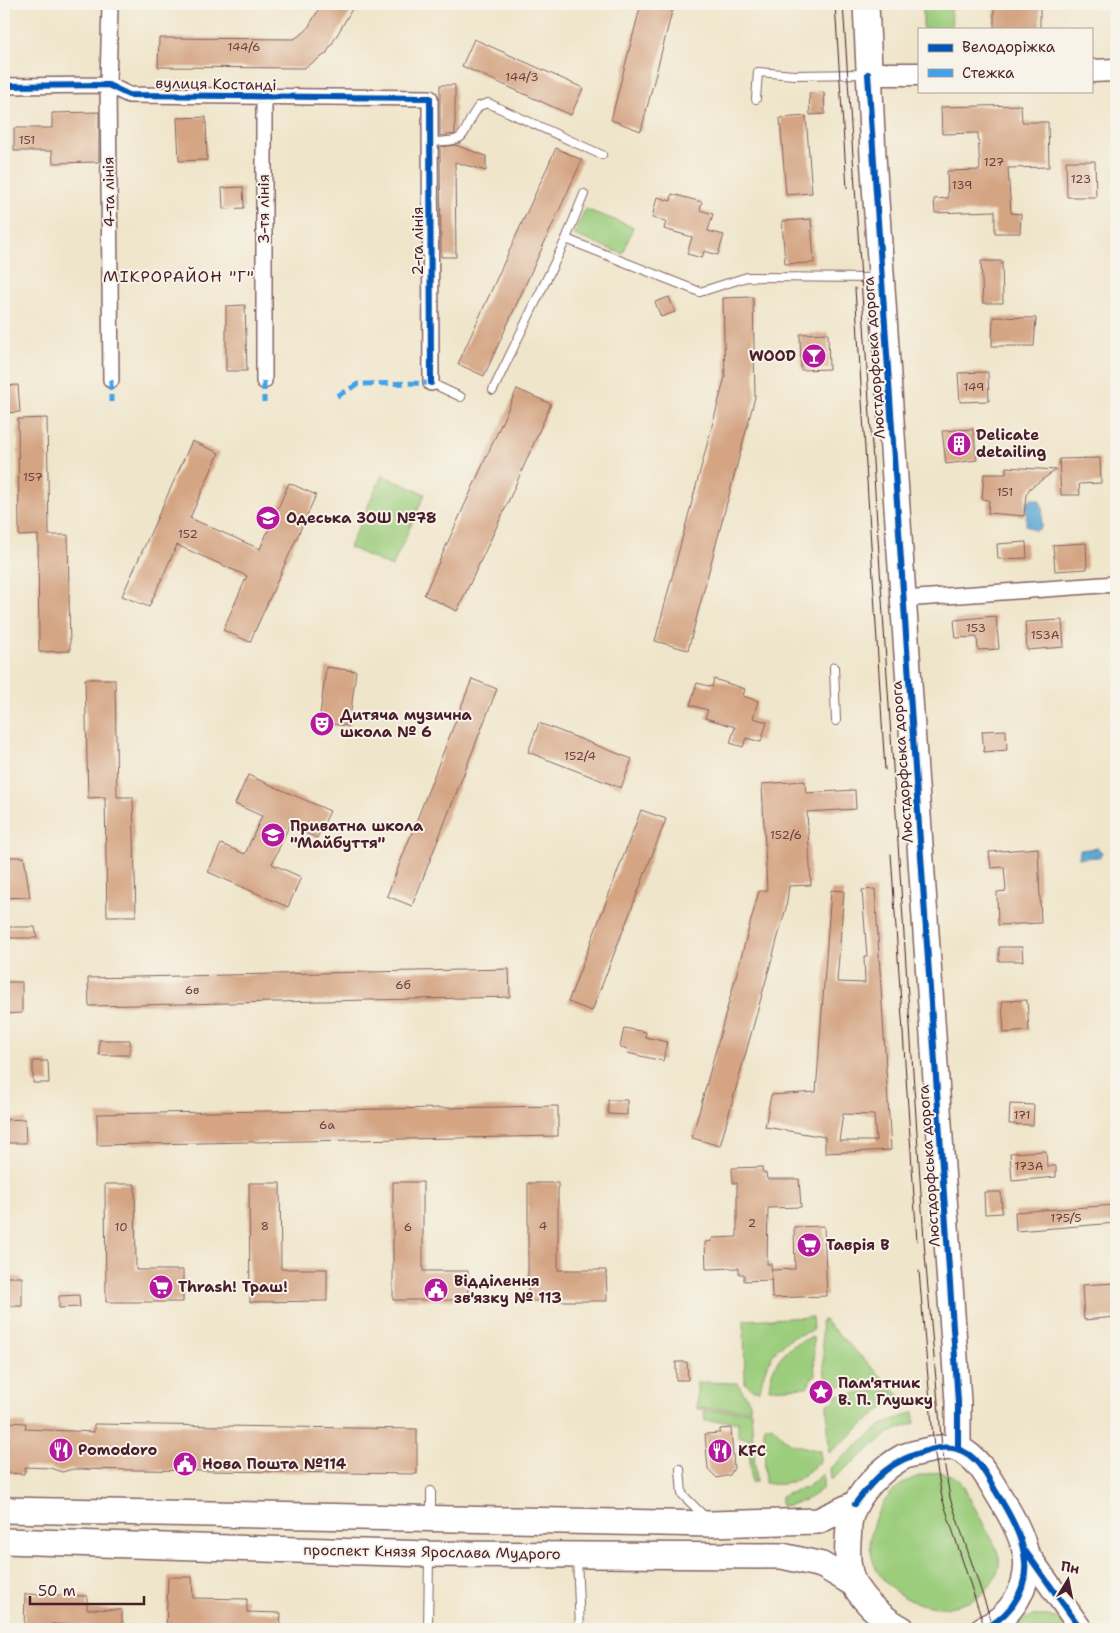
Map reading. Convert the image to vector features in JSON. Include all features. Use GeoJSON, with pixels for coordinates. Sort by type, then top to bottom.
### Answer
{"type":"FeatureCollection","features":[{"type":"Feature","properties":{"kind":"main road","name":"Люстдорфська дорога"},"geometry":{"type":"LineString","coordinates":[[866,4],[868,74],[958,1402],[958,1449]]}},
{"type":"Feature","properties":{"kind":"main road"},"geometry":{"type":"LineString","coordinates":[[1092,71],[1116,70]]}},
{"type":"Feature","properties":{"kind":"main road"},"geometry":{"type":"LineString","coordinates":[[868,74],[918,74]]}},
{"type":"Feature","properties":{"kind":"main road"},"geometry":{"type":"LineString","coordinates":[[896,1627],[864,1599],[854,1584],[847,1550],[850,1517],[855,1504],[880,1475],[904,1457],[934,1449],[958,1449],[974,1459],[983,1470],[1007,1509],[1025,1550],[1081,1629]]}},
{"type":"Feature","properties":{"kind":"main road"},"geometry":{"type":"LineString","coordinates":[[4,1510],[711,1524],[818,1521],[855,1504]]}},
{"type":"Feature","properties":{"kind":"main road","name":"проспект Князя Ярослава Мудрого"},"geometry":{"type":"LineString","coordinates":[[4,1541],[429,1554],[786,1556],[822,1565],[854,1584]]}},
{"type":"Feature","properties":{"kind":"main road"},"geometry":{"type":"LineString","coordinates":[[983,1629],[1005,1615],[1018,1597],[1025,1582],[1027,1566],[1025,1550]]}},
{"type":"Feature","properties":{"kind":"street","name":"4-та лінія"},"geometry":{"type":"LineString","coordinates":[[110,4],[108,85],[111,380]]}},
{"type":"Feature","properties":{"kind":"street","name":"вулиця Костанді"},"geometry":{"type":"LineString","coordinates":[[4,86],[108,85],[129,95],[264,98],[430,98]]}},
{"type":"Feature","properties":{"kind":"street","name":"3-тя лінія"},"geometry":{"type":"LineString","coordinates":[[264,98],[264,381]]}},
{"type":"Feature","properties":{"kind":"street","name":"2-га лінія"},"geometry":{"type":"LineString","coordinates":[[430,98],[431,383]]}},
{"type":"Feature","properties":{"kind":"street"},"geometry":{"type":"LineString","coordinates":[[903,599],[1116,584]]}},
{"type":"Feature","properties":{"kind":"lane"},"geometry":{"type":"LineString","coordinates":[[756,99],[758,72],[794,75],[868,74]]}},
{"type":"Feature","properties":{"kind":"lane"},"geometry":{"type":"LineString","coordinates":[[430,142],[454,142],[461,139],[479,106],[488,104],[602,155]]}},
{"type":"Feature","properties":{"kind":"lane"},"geometry":{"type":"LineString","coordinates":[[493,390],[566,239],[584,194]]}},
{"type":"Feature","properties":{"kind":"lane"},"geometry":{"type":"LineString","coordinates":[[566,239],[700,292],[746,278],[882,278]]}},
{"type":"Feature","properties":{"kind":"lane"},"geometry":{"type":"LineString","coordinates":[[431,383],[461,397]]}},
{"type":"Feature","properties":{"kind":"lane"},"geometry":{"type":"LineString","coordinates":[[834,668],[836,721]]}},
{"type":"Feature","properties":{"kind":"lane"},"geometry":{"type":"LineString","coordinates":[[680,1469],[682,1494],[711,1524]]}},
{"type":"Feature","properties":{"kind":"lane"},"geometry":{"type":"LineString","coordinates":[[430,1519],[431,1491]]}},
{"type":"Feature","properties":{"kind":"lane"},"geometry":{"type":"LineString","coordinates":[[428,1629],[429,1554]]}},
{"type":"Feature","properties":{"kind":"lane"},"geometry":{"type":"LineString","coordinates":[[577,1555],[580,1629]]}},
{"type":"Feature","properties":{"kind":"green space"},"geometry":{"type":"Polygon","coordinates":[[[923,4],[951,4],[952,28],[923,28],[923,4]]]}},
{"type":"Feature","properties":{"kind":"green space"},"geometry":{"type":"Polygon","coordinates":[[[585,209],[633,227],[623,254],[574,235],[585,209]]]}},
{"type":"Feature","properties":{"kind":"green space"},"geometry":{"type":"Polygon","coordinates":[[[382,475],[425,494],[392,567],[349,547],[382,475]]]}},
{"type":"Feature","properties":{"kind":"green space"},"geometry":{"type":"Polygon","coordinates":[[[812,1317],[813,1331],[792,1338],[776,1351],[766,1368],[760,1390],[754,1390],[745,1383],[744,1320],[812,1317]]]}},
{"type":"Feature","properties":{"kind":"green space"},"geometry":{"type":"Polygon","coordinates":[[[824,1320],[888,1383],[835,1386],[834,1382],[825,1377],[821,1321],[824,1320]]]}},
{"type":"Feature","properties":{"kind":"green space"},"geometry":{"type":"Polygon","coordinates":[[[813,1337],[815,1376],[812,1377],[807,1387],[769,1389],[773,1370],[782,1355],[795,1345],[813,1337]]]}},
{"type":"Feature","properties":{"kind":"green space"},"geometry":{"type":"Polygon","coordinates":[[[697,1382],[737,1383],[750,1402],[750,1409],[697,1409],[697,1382]]]}},
{"type":"Feature","properties":{"kind":"green space"},"geometry":{"type":"Polygon","coordinates":[[[894,1390],[902,1399],[884,1407],[829,1453],[827,1404],[834,1402],[836,1395],[894,1390]]]}},
{"type":"Feature","properties":{"kind":"green space"},"geometry":{"type":"Polygon","coordinates":[[[704,1411],[751,1411],[756,1482],[751,1482],[749,1438],[738,1437],[738,1421],[705,1421],[704,1411]]]}},
{"type":"Feature","properties":{"kind":"green space"},"geometry":{"type":"Polygon","coordinates":[[[914,1412],[915,1423],[889,1433],[831,1480],[830,1468],[882,1425],[914,1412]]]}},
{"type":"Feature","properties":{"kind":"green space"},"geometry":{"type":"Polygon","coordinates":[[[764,1426],[772,1426],[789,1443],[820,1451],[820,1461],[801,1477],[789,1483],[765,1483],[764,1426]]]}},
{"type":"Feature","properties":{"kind":"green space"},"geometry":{"type":"Polygon","coordinates":[[[940,1472],[956,1477],[961,1482],[998,1551],[999,1564],[993,1581],[981,1595],[959,1605],[936,1607],[914,1602],[894,1590],[879,1574],[871,1554],[871,1531],[882,1505],[893,1491],[914,1478],[940,1472]]]}},
{"type":"Feature","properties":{"kind":"green space"},"geometry":{"type":"Polygon","coordinates":[[[823,1474],[823,1488],[818,1492],[799,1502],[781,1506],[781,1496],[807,1487],[823,1474]]]}},
{"type":"Feature","properties":{"kind":"green space"},"geometry":{"type":"Polygon","coordinates":[[[1034,1616],[1053,1617],[1060,1621],[1066,1629],[1012,1629],[1024,1619],[1034,1616]]]}},
{"type":"Feature","properties":{"kind":"water"},"geometry":{"type":"Polygon","coordinates":[[[1032,499],[1039,500],[1043,508],[1041,528],[1035,531],[1026,525],[1027,503],[1032,499]]]}},
{"type":"Feature","properties":{"kind":"water"},"geometry":{"type":"Polygon","coordinates":[[[1097,848],[1102,852],[1100,857],[1079,858],[1080,850],[1097,848]]]}},
{"type":"Feature","properties":{"kind":"building"},"geometry":{"type":"Polygon","coordinates":[[[322,4],[355,4],[326,54],[304,68],[158,67],[159,38],[294,39],[306,31],[322,4]]]}},
{"type":"Feature","properties":{"kind":"building"},"geometry":{"type":"Polygon","coordinates":[[[641,4],[674,4],[641,131],[611,120],[641,4]]]}},
{"type":"Feature","properties":{"kind":"building"},"geometry":{"type":"Polygon","coordinates":[[[994,4],[1040,4],[1040,28],[994,28],[994,4]]]}},
{"type":"Feature","properties":{"kind":"building"},"geometry":{"type":"Polygon","coordinates":[[[474,39],[583,88],[571,115],[462,66],[474,39]]]}},
{"type":"Feature","properties":{"kind":"building"},"geometry":{"type":"Polygon","coordinates":[[[440,85],[455,85],[455,134],[440,136],[440,85]]]}},
{"type":"Feature","properties":{"kind":"building"},"geometry":{"type":"Polygon","coordinates":[[[824,92],[825,114],[810,115],[809,93],[824,92]]]}},
{"type":"Feature","properties":{"kind":"building"},"geometry":{"type":"Polygon","coordinates":[[[1021,105],[1022,122],[1048,122],[1049,167],[1008,168],[1011,213],[1021,214],[1020,233],[995,233],[995,211],[935,213],[934,199],[948,198],[947,171],[980,170],[978,133],[942,134],[941,107],[1021,105]]]}},
{"type":"Feature","properties":{"kind":"building"},"geometry":{"type":"Polygon","coordinates":[[[99,112],[99,162],[53,163],[52,151],[14,151],[14,128],[52,128],[52,113],[99,112]]]}},
{"type":"Feature","properties":{"kind":"building"},"geometry":{"type":"Polygon","coordinates":[[[806,116],[812,193],[786,195],[780,118],[806,116]]]}},
{"type":"Feature","properties":{"kind":"building"},"geometry":{"type":"Polygon","coordinates":[[[206,117],[207,160],[179,161],[177,118],[206,117]]]}},
{"type":"Feature","properties":{"kind":"building"},"geometry":{"type":"Polygon","coordinates":[[[455,145],[486,156],[486,171],[455,162],[456,257],[441,257],[440,147],[455,145]]]}},
{"type":"Feature","properties":{"kind":"building"},"geometry":{"type":"Polygon","coordinates":[[[556,148],[582,160],[484,376],[458,364],[556,148]]]}},
{"type":"Feature","properties":{"kind":"building"},"geometry":{"type":"Polygon","coordinates":[[[1066,161],[1095,161],[1096,197],[1067,197],[1066,161]]]}},
{"type":"Feature","properties":{"kind":"building"},"geometry":{"type":"Polygon","coordinates":[[[243,187],[244,208],[223,209],[222,188],[243,187]]]}},
{"type":"Feature","properties":{"kind":"building"},"geometry":{"type":"Polygon","coordinates":[[[672,194],[702,202],[700,210],[713,214],[708,231],[724,235],[718,255],[704,251],[702,258],[687,254],[692,237],[664,229],[666,221],[652,218],[657,197],[671,201],[672,194]]]}},
{"type":"Feature","properties":{"kind":"building"},"geometry":{"type":"Polygon","coordinates":[[[811,219],[814,263],[785,264],[782,221],[811,219]]]}},
{"type":"Feature","properties":{"kind":"building"},"geometry":{"type":"Polygon","coordinates":[[[981,261],[1002,261],[1003,303],[983,303],[981,261]]]}},
{"type":"Feature","properties":{"kind":"building"},"geometry":{"type":"Polygon","coordinates":[[[669,297],[675,312],[661,317],[655,302],[669,297]]]}},
{"type":"Feature","properties":{"kind":"building"},"geometry":{"type":"Polygon","coordinates":[[[753,297],[755,397],[688,650],[655,641],[725,377],[723,298],[753,297]]]}},
{"type":"Feature","properties":{"kind":"building"},"geometry":{"type":"Polygon","coordinates":[[[245,305],[247,371],[226,371],[226,306],[245,305]]]}},
{"type":"Feature","properties":{"kind":"building"},"geometry":{"type":"Polygon","coordinates":[[[993,317],[1036,318],[1034,346],[992,346],[993,317]]]}},
{"type":"Feature","properties":{"kind":"building","name":"WOOD"},"geometry":{"type":"Polygon","coordinates":[[[828,333],[829,369],[801,370],[800,334],[828,333]]]}},
{"type":"Feature","properties":{"kind":"building"},"geometry":{"type":"Polygon","coordinates":[[[988,372],[989,401],[960,402],[958,373],[988,372]]]}},
{"type":"Feature","properties":{"kind":"building"},"geometry":{"type":"Polygon","coordinates":[[[18,385],[20,412],[4,413],[4,386],[18,385]]]}},
{"type":"Feature","properties":{"kind":"building"},"geometry":{"type":"Polygon","coordinates":[[[517,389],[551,404],[505,509],[457,611],[424,595],[517,389]]]}},
{"type":"Feature","properties":{"kind":"building"},"geometry":{"type":"Polygon","coordinates":[[[47,418],[49,535],[68,535],[70,651],[39,652],[38,535],[19,536],[18,419],[47,418]]]}},
{"type":"Feature","properties":{"kind":"building","name":"Delicate detailing"},"geometry":{"type":"Polygon","coordinates":[[[973,429],[977,460],[946,464],[942,431],[973,429]]]}},
{"type":"Feature","properties":{"kind":"building"},"geometry":{"type":"Polygon","coordinates":[[[192,441],[219,453],[190,518],[260,549],[289,483],[316,495],[250,642],[223,630],[247,576],[177,545],[149,607],[122,596],[192,441]]]}},
{"type":"Feature","properties":{"kind":"building"},"geometry":{"type":"Polygon","coordinates":[[[1100,458],[1101,483],[1079,484],[1080,495],[1061,495],[1059,459],[1100,458]]]}},
{"type":"Feature","properties":{"kind":"building"},"geometry":{"type":"Polygon","coordinates":[[[1006,467],[1056,470],[1030,488],[1026,495],[1024,516],[988,513],[989,500],[982,499],[984,474],[1006,474],[1006,467]]]}},
{"type":"Feature","properties":{"kind":"building"},"geometry":{"type":"Polygon","coordinates":[[[1026,542],[1027,558],[998,559],[997,544],[1026,542]]]}},
{"type":"Feature","properties":{"kind":"building"},"geometry":{"type":"Polygon","coordinates":[[[1086,543],[1087,569],[1055,571],[1053,545],[1086,543]]]}},
{"type":"Feature","properties":{"kind":"building"},"geometry":{"type":"Polygon","coordinates":[[[996,616],[999,649],[978,650],[977,637],[956,638],[954,620],[996,616]]]}},
{"type":"Feature","properties":{"kind":"building"},"geometry":{"type":"Polygon","coordinates":[[[1062,620],[1064,647],[1027,650],[1025,622],[1062,620]]]}},
{"type":"Feature","properties":{"kind":"building"},"geometry":{"type":"Polygon","coordinates":[[[326,667],[356,671],[349,726],[319,723],[326,667]]]}},
{"type":"Feature","properties":{"kind":"building"},"geometry":{"type":"Polygon","coordinates":[[[85,679],[115,679],[117,797],[133,797],[136,916],[107,916],[105,797],[88,798],[85,679]]]}},
{"type":"Feature","properties":{"kind":"building"},"geometry":{"type":"Polygon","coordinates":[[[472,679],[497,689],[412,906],[387,896],[472,679]]]}},
{"type":"Feature","properties":{"kind":"building"},"geometry":{"type":"Polygon","coordinates":[[[714,679],[745,689],[743,696],[758,701],[753,718],[767,722],[761,742],[746,738],[743,747],[730,743],[735,727],[705,718],[708,710],[690,705],[697,683],[712,687],[714,679]]]}},
{"type":"Feature","properties":{"kind":"building"},"geometry":{"type":"Polygon","coordinates":[[[539,723],[632,759],[621,788],[528,752],[539,723]]]}},
{"type":"Feature","properties":{"kind":"building"},"geometry":{"type":"Polygon","coordinates":[[[1006,730],[1007,750],[984,752],[982,731],[1006,730]]]}},
{"type":"Feature","properties":{"kind":"building"},"geometry":{"type":"Polygon","coordinates":[[[248,775],[330,811],[317,838],[289,826],[272,864],[301,877],[288,907],[208,872],[221,844],[245,854],[262,816],[235,804],[248,775]]]}},
{"type":"Feature","properties":{"kind":"building"},"geometry":{"type":"Polygon","coordinates":[[[805,781],[806,793],[855,790],[856,809],[807,812],[811,885],[789,886],[786,908],[720,1146],[692,1138],[759,891],[767,891],[762,784],[805,781]]]}},
{"type":"Feature","properties":{"kind":"building"},"geometry":{"type":"Polygon","coordinates":[[[641,810],[666,819],[592,1011],[568,1002],[641,810]]]}},
{"type":"Feature","properties":{"kind":"building"},"geometry":{"type":"Polygon","coordinates":[[[1038,848],[1041,923],[998,925],[997,892],[1006,891],[1004,867],[991,868],[989,852],[1038,848]]]}},
{"type":"Feature","properties":{"kind":"building"},"geometry":{"type":"Polygon","coordinates":[[[4,857],[24,857],[30,897],[4,898],[4,857]]]}},
{"type":"Feature","properties":{"kind":"building"},"geometry":{"type":"Polygon","coordinates":[[[875,889],[891,1150],[825,1153],[825,1137],[765,1127],[771,1095],[816,1092],[831,890],[844,891],[837,982],[865,983],[864,956],[867,956],[862,890],[875,889]],[[843,1114],[839,1141],[876,1141],[874,1115],[843,1114]]]}},
{"type":"Feature","properties":{"kind":"building"},"geometry":{"type":"Polygon","coordinates":[[[4,927],[35,927],[37,938],[4,938],[4,927]]]}},
{"type":"Feature","properties":{"kind":"building"},"geometry":{"type":"Polygon","coordinates":[[[999,947],[1022,947],[1023,961],[999,961],[999,947]]]}},
{"type":"Feature","properties":{"kind":"building"},"geometry":{"type":"Polygon","coordinates":[[[509,969],[510,997],[89,1006],[88,978],[509,969]]]}},
{"type":"Feature","properties":{"kind":"building"},"geometry":{"type":"Polygon","coordinates":[[[4,982],[22,982],[22,1013],[4,1014],[4,982]]]}},
{"type":"Feature","properties":{"kind":"building"},"geometry":{"type":"Polygon","coordinates":[[[1027,1000],[1029,1031],[1004,1033],[1002,1001],[1027,1000]]]}},
{"type":"Feature","properties":{"kind":"building"},"geometry":{"type":"Polygon","coordinates":[[[624,1028],[646,1032],[645,1037],[667,1042],[663,1061],[627,1053],[628,1049],[620,1047],[624,1028]]]}},
{"type":"Feature","properties":{"kind":"building"},"geometry":{"type":"Polygon","coordinates":[[[99,1040],[130,1040],[130,1055],[99,1055],[99,1040]]]}},
{"type":"Feature","properties":{"kind":"building"},"geometry":{"type":"Polygon","coordinates":[[[33,1061],[48,1061],[49,1083],[33,1083],[33,1061]]]}},
{"type":"Feature","properties":{"kind":"building"},"geometry":{"type":"Polygon","coordinates":[[[608,1100],[627,1100],[627,1115],[608,1114],[608,1100]]]}},
{"type":"Feature","properties":{"kind":"building"},"geometry":{"type":"Polygon","coordinates":[[[1010,1104],[1034,1105],[1033,1125],[1009,1124],[1010,1104]]]}},
{"type":"Feature","properties":{"kind":"building"},"geometry":{"type":"Polygon","coordinates":[[[558,1106],[558,1136],[97,1145],[97,1114],[558,1106]]]}},
{"type":"Feature","properties":{"kind":"building"},"geometry":{"type":"Polygon","coordinates":[[[25,1119],[26,1143],[4,1143],[4,1120],[25,1119]]]}},
{"type":"Feature","properties":{"kind":"building"},"geometry":{"type":"Polygon","coordinates":[[[1046,1151],[1047,1166],[1056,1166],[1056,1177],[1012,1181],[1010,1153],[1046,1151]]]}},
{"type":"Feature","properties":{"kind":"building"},"geometry":{"type":"Polygon","coordinates":[[[762,1167],[767,1179],[799,1179],[801,1207],[768,1208],[767,1264],[771,1264],[772,1280],[744,1281],[744,1274],[739,1274],[739,1268],[706,1269],[705,1242],[712,1241],[712,1238],[737,1237],[737,1183],[733,1183],[732,1168],[762,1167]]]}},
{"type":"Feature","properties":{"kind":"building"},"geometry":{"type":"Polygon","coordinates":[[[393,1182],[423,1182],[423,1271],[468,1271],[468,1300],[393,1300],[393,1182]]]}},
{"type":"Feature","properties":{"kind":"building"},"geometry":{"type":"Polygon","coordinates":[[[249,1183],[280,1183],[281,1269],[327,1269],[327,1301],[250,1302],[249,1183]]]}},
{"type":"Feature","properties":{"kind":"building"},"geometry":{"type":"Polygon","coordinates":[[[528,1183],[558,1183],[558,1270],[606,1270],[607,1301],[528,1301],[528,1183]]]}},
{"type":"Feature","properties":{"kind":"building"},"geometry":{"type":"Polygon","coordinates":[[[105,1184],[135,1184],[136,1270],[183,1270],[183,1302],[106,1302],[105,1184]]]}},
{"type":"Feature","properties":{"kind":"building"},"geometry":{"type":"Polygon","coordinates":[[[984,1192],[1001,1192],[1002,1213],[985,1214],[984,1192]]]}},
{"type":"Feature","properties":{"kind":"building"},"geometry":{"type":"Polygon","coordinates":[[[1116,1205],[1116,1223],[1016,1231],[1015,1212],[1116,1205]]]}},
{"type":"Feature","properties":{"kind":"building","name":"Таврія В"},"geometry":{"type":"Polygon","coordinates":[[[824,1226],[827,1296],[772,1298],[771,1270],[795,1269],[794,1227],[824,1226]]]}},
{"type":"Feature","properties":{"kind":"building"},"geometry":{"type":"Polygon","coordinates":[[[4,1277],[22,1277],[22,1306],[4,1306],[4,1277]]]}},
{"type":"Feature","properties":{"kind":"building"},"geometry":{"type":"Polygon","coordinates":[[[1116,1283],[1116,1317],[1084,1320],[1082,1285],[1116,1283]]]}},
{"type":"Feature","properties":{"kind":"building"},"geometry":{"type":"Polygon","coordinates":[[[79,1295],[80,1307],[59,1308],[59,1296],[79,1295]]]}},
{"type":"Feature","properties":{"kind":"building"},"geometry":{"type":"Polygon","coordinates":[[[676,1362],[687,1362],[688,1380],[676,1380],[676,1362]]]}},
{"type":"Feature","properties":{"kind":"building"},"geometry":{"type":"Polygon","coordinates":[[[4,1422],[26,1423],[25,1429],[94,1432],[94,1424],[417,1429],[417,1474],[73,1469],[62,1472],[50,1468],[25,1467],[24,1474],[4,1473],[4,1422]]]}},
{"type":"Feature","properties":{"kind":"building","name":"KFC"},"geometry":{"type":"Polygon","coordinates":[[[731,1428],[734,1468],[730,1475],[717,1478],[708,1469],[705,1434],[720,1433],[720,1429],[731,1428]]]}},
{"type":"Feature","properties":{"kind":"building"},"geometry":{"type":"Polygon","coordinates":[[[168,1577],[192,1577],[193,1598],[247,1599],[247,1612],[281,1613],[280,1629],[196,1627],[196,1629],[166,1629],[168,1577]]]}},
{"type":"Feature","properties":{"kind":"building"},"geometry":{"type":"Polygon","coordinates":[[[25,1594],[87,1596],[87,1609],[122,1610],[122,1629],[90,1629],[90,1626],[51,1624],[51,1629],[24,1629],[25,1594]]]}},
{"type":"Feature","properties":{"kind":"tram line"},"geometry":{"type":"LineString","coordinates":[[835,4],[847,188]]}},
{"type":"Feature","properties":{"kind":"tram line"},"geometry":{"type":"LineString","coordinates":[[843,4],[925,1255],[942,1448],[950,1498],[994,1629]]}},
{"type":"Feature","properties":{"kind":"tram line"},"geometry":{"type":"LineString","coordinates":[[855,288],[885,770]]}},
{"type":"Feature","properties":{"kind":"tram line"},"geometry":{"type":"LineString","coordinates":[[891,854],[917,1241]]}},
{"type":"Feature","properties":{"kind":"tram line"},"geometry":{"type":"LineString","coordinates":[[919,1271],[934,1449],[942,1498],[985,1629]]}},
{"type":"Feature","properties":{"kind":"marked path"},"geometry":{"type":"LineString","coordinates":[[111,380],[111,402]]}},
{"type":"Feature","properties":{"kind":"marked path"},"geometry":{"type":"LineString","coordinates":[[264,381],[264,402]]}},
{"type":"Feature","properties":{"kind":"marked path"},"geometry":{"type":"LineString","coordinates":[[337,396],[358,384],[431,383]]}},
{"type":"Feature","properties":{"kind":"cycle path"},"geometry":{"type":"LineString","coordinates":[[868,74],[958,1402],[958,1449]]}},
{"type":"Feature","properties":{"kind":"cycle path"},"geometry":{"type":"LineString","coordinates":[[4,86],[108,85],[129,95],[430,98],[431,383]]}},
{"type":"Feature","properties":{"kind":"cycle path"},"geometry":{"type":"LineString","coordinates":[[855,1504],[878,1477],[904,1459],[942,1448],[957,1449],[970,1455],[980,1465],[1011,1518],[1023,1547],[1025,1562],[1025,1576],[1012,1606],[999,1619],[983,1629]]}},
{"type":"Feature","properties":{"kind":"cycle path"},"geometry":{"type":"LineString","coordinates":[[1026,1552],[1081,1629]]}},
{"type":"Feature","properties":{"kind":"place","name":"WOOD"},"geometry":{"type":"Point","coordinates":[814,356]}},
{"type":"Feature","properties":{"kind":"place","name":"Delicate detailing"},"geometry":{"type":"Point","coordinates":[959,444]}},
{"type":"Feature","properties":{"kind":"place","name":"Одеська ЗОШ №78"},"geometry":{"type":"Point","coordinates":[268,518]}},
{"type":"Feature","properties":{"kind":"place","name":"Дитяча музична школа № 6"},"geometry":{"type":"Point","coordinates":[322,724]}},
{"type":"Feature","properties":{"kind":"place","name":"Приватна школа \"Майбуття\""},"geometry":{"type":"Point","coordinates":[273,835]}},
{"type":"Feature","properties":{"kind":"place","name":"Таврія В"},"geometry":{"type":"Point","coordinates":[809,1245]}},
{"type":"Feature","properties":{"kind":"place","name":"Thrash! Траш!"},"geometry":{"type":"Point","coordinates":[161,1287]}},
{"type":"Feature","properties":{"kind":"place","name":"Відділення зв'язку № 113"},"geometry":{"type":"Point","coordinates":[436,1290]}},
{"type":"Feature","properties":{"kind":"place","name":"Пам'ятник В. П. Глушку"},"geometry":{"type":"Point","coordinates":[821,1392]}},
{"type":"Feature","properties":{"kind":"place","name":"Pomodoro"},"geometry":{"type":"Point","coordinates":[61,1450]}},
{"type":"Feature","properties":{"kind":"place","name":"KFC"},"geometry":{"type":"Point","coordinates":[720,1451]}},
{"type":"Feature","properties":{"kind":"place","name":"Нова Пошта №114"},"geometry":{"type":"Point","coordinates":[185,1464]}},
{"type":"Feature","properties":{"kind":"district","name":"МІКРОРАЙОН \"Г\""},"geometry":{"type":"Point","coordinates":[179,276]}}]}
